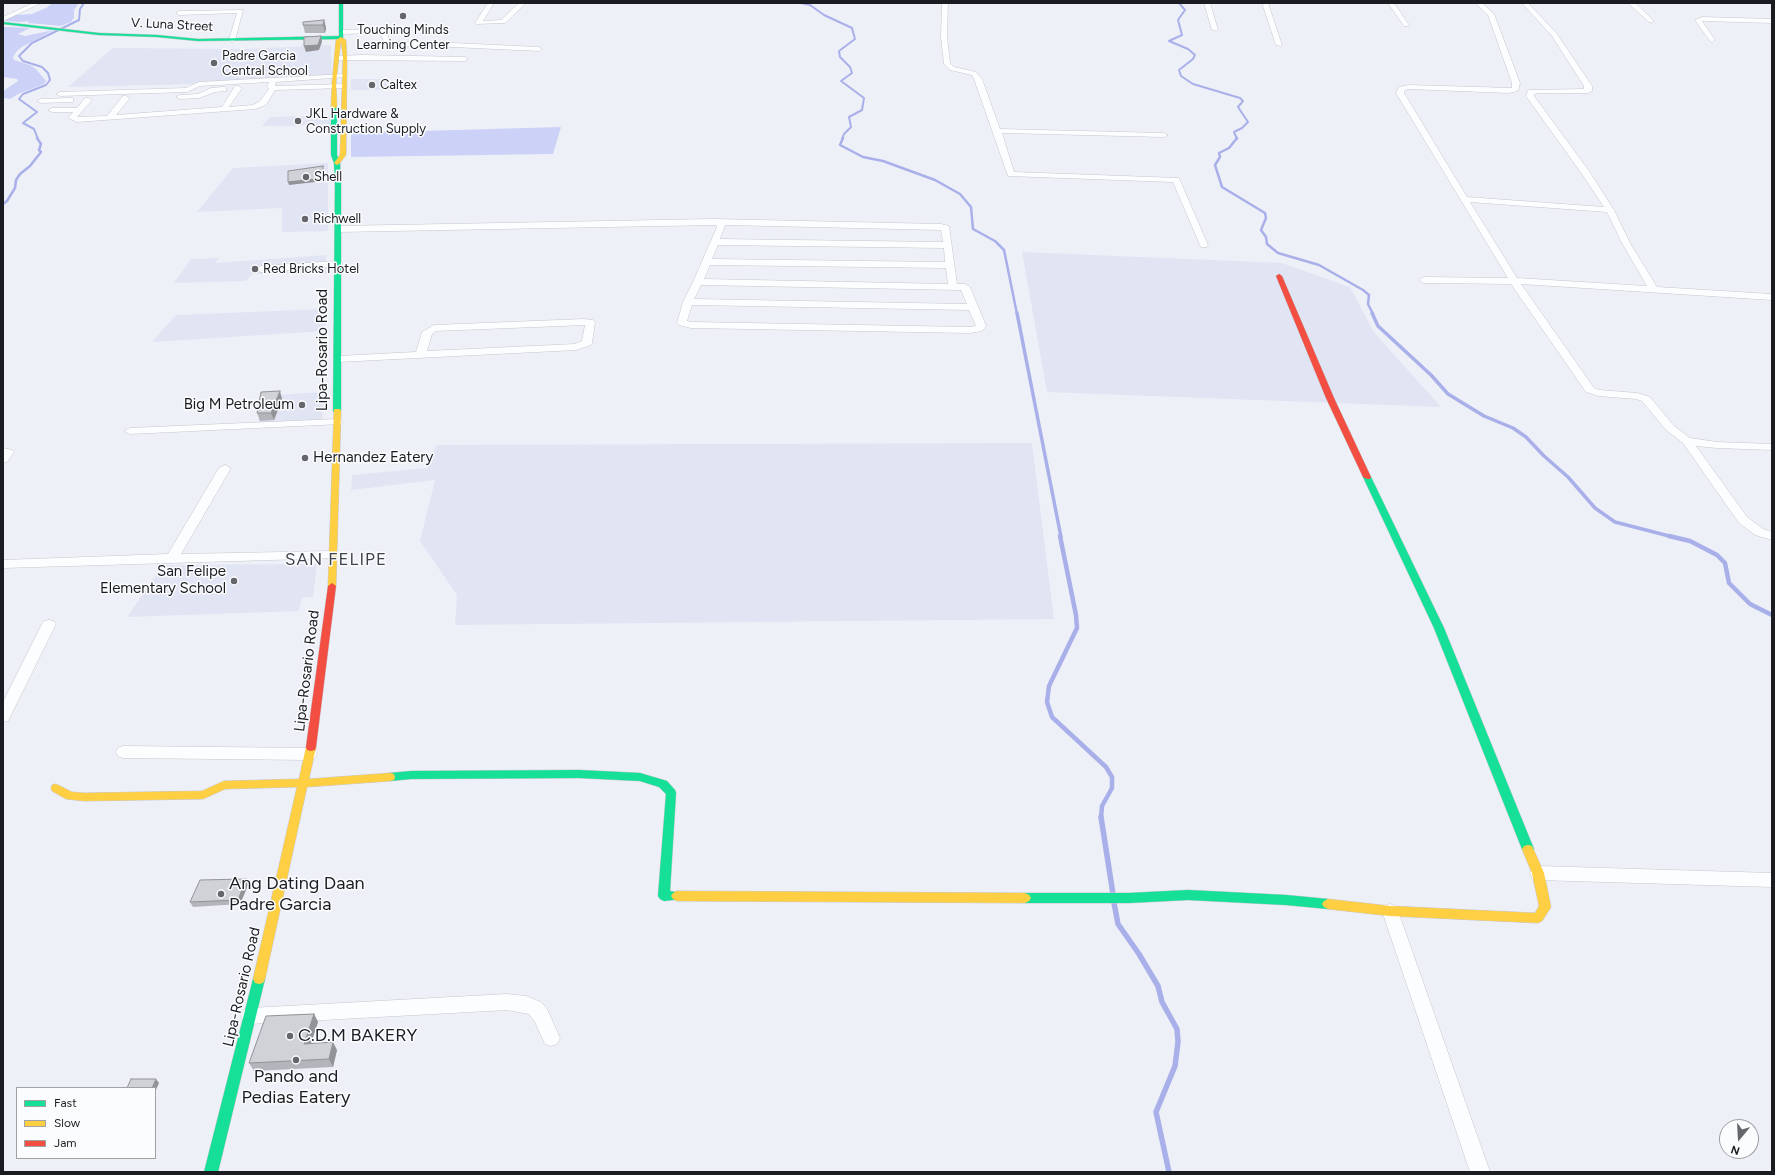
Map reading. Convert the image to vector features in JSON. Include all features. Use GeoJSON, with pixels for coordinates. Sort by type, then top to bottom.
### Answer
{"type":"FeatureCollection","features":[{"type":"Feature","properties":{"kind":"street"},"geometry":{"type":"LineString","coordinates":[[3,19],[37,3]]}},
{"type":"Feature","properties":{"kind":"street","name":"Lipa-Rosario Road"},"geometry":{"type":"LineString","coordinates":[[211,1172],[250,1016],[310,754],[333,578],[338,359],[337,163],[334,155],[339,77],[344,40],[341,36],[341,3]]}},
{"type":"Feature","properties":{"kind":"street"},"geometry":{"type":"LineString","coordinates":[[491,3],[478,22],[503,22],[523,3]]}},
{"type":"Feature","properties":{"kind":"street"},"geometry":{"type":"LineString","coordinates":[[945,3],[944,38],[947,64],[952,69],[974,73],[978,79],[1011,174],[1176,180],[1204,245]]}},
{"type":"Feature","properties":{"kind":"street"},"geometry":{"type":"LineString","coordinates":[[1207,3],[1215,30]]}},
{"type":"Feature","properties":{"kind":"street"},"geometry":{"type":"LineString","coordinates":[[1265,3],[1279,45]]}},
{"type":"Feature","properties":{"kind":"street"},"geometry":{"type":"LineString","coordinates":[[1391,3],[1406,26]]}},
{"type":"Feature","properties":{"kind":"street"},"geometry":{"type":"LineString","coordinates":[[1478,3],[1491,14],[1516,83],[1515,89],[1508,91],[1409,87],[1402,89],[1400,93],[1514,281],[1590,390],[1600,393],[1637,396],[1646,399],[1670,428],[1687,441],[1743,520],[1759,532],[1772,536]]}},
{"type":"Feature","properties":{"kind":"street"},"geometry":{"type":"LineString","coordinates":[[1525,3],[1555,35],[1588,86],[1588,91],[1540,91],[1531,92],[1530,96],[1586,173],[1610,210],[1626,243],[1652,288]]}},
{"type":"Feature","properties":{"kind":"street"},"geometry":{"type":"LineString","coordinates":[[1631,3],[1650,21]]}},
{"type":"Feature","properties":{"kind":"street"},"geometry":{"type":"LineString","coordinates":[[179,13],[240,10],[241,12],[232,40]]}},
{"type":"Feature","properties":{"kind":"street"},"geometry":{"type":"LineString","coordinates":[[1712,40],[1698,20],[1772,21]]}},
{"type":"Feature","properties":{"kind":"street","name":"V. Luna Street"},"geometry":{"type":"LineString","coordinates":[[3,23],[99,34],[157,36],[193,40],[341,36]]}},
{"type":"Feature","properties":{"kind":"street"},"geometry":{"type":"LineString","coordinates":[[341,36],[383,31],[387,42],[394,44],[431,44],[539,49]]}},
{"type":"Feature","properties":{"kind":"street"},"geometry":{"type":"LineString","coordinates":[[341,58],[465,59]]}},
{"type":"Feature","properties":{"kind":"street"},"geometry":{"type":"LineString","coordinates":[[60,94],[187,90],[199,84],[339,77]]}},
{"type":"Feature","properties":{"kind":"street"},"geometry":{"type":"LineString","coordinates":[[41,101],[199,96],[214,90],[272,86],[285,88],[339,86]]}},
{"type":"Feature","properties":{"kind":"street"},"geometry":{"type":"LineString","coordinates":[[88,100],[72,118],[73,119],[110,117],[151,111],[224,109],[260,105],[272,86]]}},
{"type":"Feature","properties":{"kind":"street"},"geometry":{"type":"LineString","coordinates":[[224,109],[238,88]]}},
{"type":"Feature","properties":{"kind":"street"},"geometry":{"type":"LineString","coordinates":[[186,111],[199,96]]}},
{"type":"Feature","properties":{"kind":"street"},"geometry":{"type":"LineString","coordinates":[[110,117],[126,98]]}},
{"type":"Feature","properties":{"kind":"street"},"geometry":{"type":"LineString","coordinates":[[52,110],[79,110]]}},
{"type":"Feature","properties":{"kind":"street"},"geometry":{"type":"LineString","coordinates":[[997,131],[1164,135]]}},
{"type":"Feature","properties":{"kind":"street"},"geometry":{"type":"LineString","coordinates":[[1465,199],[1610,210]]}},
{"type":"Feature","properties":{"kind":"street"},"geometry":{"type":"LineString","coordinates":[[338,229],[555,224],[940,226],[946,228],[949,265],[953,286]]}},
{"type":"Feature","properties":{"kind":"street"},"geometry":{"type":"LineString","coordinates":[[698,282],[965,287],[974,307],[980,326],[978,329],[970,330],[690,326],[682,323],[688,302],[721,227],[720,224]]}},
{"type":"Feature","properties":{"kind":"street"},"geometry":{"type":"LineString","coordinates":[[714,242],[948,246]]}},
{"type":"Feature","properties":{"kind":"street"},"geometry":{"type":"LineString","coordinates":[[706,262],[949,265]]}},
{"type":"Feature","properties":{"kind":"street"},"geometry":{"type":"LineString","coordinates":[[261,269],[338,264]]}},
{"type":"Feature","properties":{"kind":"street"},"geometry":{"type":"LineString","coordinates":[[56,788],[70,796],[84,797],[203,796],[224,785],[304,783],[411,775],[579,774],[640,777],[663,784],[671,793],[664,896],[1129,898],[1188,895],[1286,900],[1390,911],[1538,918],[1545,907],[1538,872],[1439,628],[1330,398],[1279,276]]}},
{"type":"Feature","properties":{"kind":"street"},"geometry":{"type":"LineString","coordinates":[[1424,280],[1514,281],[1652,288],[1772,297]]}},
{"type":"Feature","properties":{"kind":"street"},"geometry":{"type":"LineString","coordinates":[[688,302],[974,307]]}},
{"type":"Feature","properties":{"kind":"street"},"geometry":{"type":"LineString","coordinates":[[338,359],[576,346],[587,343],[590,322],[434,328],[427,332],[421,354]]}},
{"type":"Feature","properties":{"kind":"street"},"geometry":{"type":"LineString","coordinates":[[130,431],[336,422]]}},
{"type":"Feature","properties":{"kind":"street"},"geometry":{"type":"LineString","coordinates":[[1687,441],[1717,445],[1772,447]]}},
{"type":"Feature","properties":{"kind":"street"},"geometry":{"type":"LineString","coordinates":[[3,451],[8,452],[3,460]]}},
{"type":"Feature","properties":{"kind":"street"},"geometry":{"type":"LineString","coordinates":[[172,558],[225,468]]}},
{"type":"Feature","properties":{"kind":"street"},"geometry":{"type":"LineString","coordinates":[[3,564],[172,558],[333,555]]}},
{"type":"Feature","properties":{"kind":"street"},"geometry":{"type":"LineString","coordinates":[[3,717],[49,624]]}},
{"type":"Feature","properties":{"kind":"street"},"geometry":{"type":"LineString","coordinates":[[123,752],[310,754]]}},
{"type":"Feature","properties":{"kind":"street"},"geometry":{"type":"LineString","coordinates":[[1538,872],[1772,880]]}},
{"type":"Feature","properties":{"kind":"street"},"geometry":{"type":"LineString","coordinates":[[1390,911],[1480,1172]]}},
{"type":"Feature","properties":{"kind":"street"},"geometry":{"type":"LineString","coordinates":[[250,1016],[507,1002],[526,1004],[535,1008],[541,1015],[551,1038]]}},
{"type":"Feature","properties":{"kind":"shaded area"},"geometry":{"type":"Polygon","coordinates":[[[53,3],[79,3],[74,10],[74,18],[71,22],[61,26],[28,23],[29,21],[4,21],[15,15],[32,14],[48,7],[53,3]]]}},
{"type":"Feature","properties":{"kind":"shaded area"},"geometry":{"type":"Polygon","coordinates":[[[3,27],[30,28],[18,34],[25,36],[54,30],[22,47],[13,57],[14,60],[30,65],[36,69],[46,81],[44,84],[18,94],[10,99],[4,98],[3,91],[18,81],[17,79],[3,77],[3,27]]]}},
{"type":"Feature","properties":{"kind":"shaded area","name":"Padre Garcia Central School"},"geometry":{"type":"Polygon","coordinates":[[[331,45],[332,77],[194,84],[68,87],[113,48],[245,49],[331,45]]]}},
{"type":"Feature","properties":{"kind":"shaded area","name":"Caltex"},"geometry":{"type":"Polygon","coordinates":[[[351,79],[382,79],[381,81],[398,81],[389,90],[351,90],[351,79]]]}},
{"type":"Feature","properties":{"kind":"shaded area","name":"JKL Hardware & Construction Supply"},"geometry":{"type":"Polygon","coordinates":[[[330,115],[330,125],[262,126],[270,117],[330,115]]]}},
{"type":"Feature","properties":{"kind":"shaded area"},"geometry":{"type":"Polygon","coordinates":[[[561,127],[553,154],[351,157],[351,133],[561,127]]]}},
{"type":"Feature","properties":{"kind":"shaded area"},"geometry":{"type":"Polygon","coordinates":[[[328,163],[328,231],[282,232],[282,208],[197,212],[233,168],[328,163]]]}},
{"type":"Feature","properties":{"kind":"shaded area"},"geometry":{"type":"Polygon","coordinates":[[[1022,252],[1282,263],[1350,287],[1373,331],[1441,407],[1047,392],[1022,252]]]}},
{"type":"Feature","properties":{"kind":"shaded area","name":"Red Bricks Hotel"},"geometry":{"type":"Polygon","coordinates":[[[326,255],[327,274],[252,274],[246,281],[174,283],[191,259],[219,258],[215,263],[326,255]]]}},
{"type":"Feature","properties":{"kind":"shaded area"},"geometry":{"type":"Polygon","coordinates":[[[325,309],[325,331],[152,342],[176,315],[325,309]]]}},
{"type":"Feature","properties":{"kind":"shaded area"},"geometry":{"type":"Polygon","coordinates":[[[323,392],[322,423],[258,425],[262,396],[323,392]]]}},
{"type":"Feature","properties":{"kind":"shaded area"},"geometry":{"type":"Polygon","coordinates":[[[1032,443],[1054,619],[455,625],[457,595],[420,541],[435,480],[351,490],[352,475],[428,468],[436,445],[1032,443]]]}},
{"type":"Feature","properties":{"kind":"shaded area","name":"San Felipe Elementary School"},"geometry":{"type":"Polygon","coordinates":[[[317,564],[313,597],[302,598],[299,611],[127,617],[163,565],[317,564]]]}},
{"type":"Feature","properties":{"kind":"building"},"geometry":{"type":"Polygon","coordinates":[[[324,20],[323,25],[303,25],[303,22],[324,20]]]}},
{"type":"Feature","properties":{"kind":"building"},"geometry":{"type":"Polygon","coordinates":[[[321,36],[318,45],[304,46],[304,37],[321,36]]]}},
{"type":"Feature","properties":{"kind":"building","name":"Shell"},"geometry":{"type":"Polygon","coordinates":[[[323,166],[323,178],[288,182],[288,171],[323,166]]]}},
{"type":"Feature","properties":{"kind":"building"},"geometry":{"type":"Polygon","coordinates":[[[280,391],[271,413],[257,413],[261,392],[280,391]]]}},
{"type":"Feature","properties":{"kind":"building","name":"Ang Dating Daan Padre Garcia"},"geometry":{"type":"Polygon","coordinates":[[[246,879],[238,900],[190,902],[200,880],[246,879]]]}},
{"type":"Feature","properties":{"kind":"building"},"geometry":{"type":"Polygon","coordinates":[[[314,1014],[304,1044],[333,1042],[329,1059],[249,1063],[266,1016],[314,1014]]]}},
{"type":"Feature","properties":{"kind":"building"},"geometry":{"type":"Polygon","coordinates":[[[131,1079],[156,1079],[152,1087],[127,1087],[131,1079]]]}},
{"type":"Feature","properties":{"kind":"waterway"},"geometry":{"type":"LineString","coordinates":[[38,139],[34,129],[23,123],[37,112],[19,99],[23,94],[46,85],[50,80],[48,73],[42,67],[23,61],[19,56],[32,43],[79,20],[80,9],[84,3]]}},
{"type":"Feature","properties":{"kind":"waterway"},"geometry":{"type":"LineString","coordinates":[[801,3],[810,5],[824,15],[852,28],[855,39],[839,51],[840,57],[850,67],[852,73],[841,81],[864,98],[862,110],[849,117],[851,127],[844,134],[842,139]]}},
{"type":"Feature","properties":{"kind":"waterway"},"geometry":{"type":"LineString","coordinates":[[1179,3],[1185,10],[1178,20],[1182,35],[1169,41],[1188,49],[1195,55],[1193,59],[1179,70],[1181,76],[1193,84],[1240,98],[1243,101],[1238,107],[1248,122],[1242,128],[1234,132],[1237,138]]}},
{"type":"Feature","properties":{"kind":"waterway"},"geometry":{"type":"LineString","coordinates":[[3,204],[7,201],[15,188],[16,180],[20,174],[30,166],[41,152],[39,150],[41,144],[37,138]]}},
{"type":"Feature","properties":{"kind":"waterway"},"geometry":{"type":"LineString","coordinates":[[843,138],[840,145],[863,157],[883,161],[935,180],[960,194],[971,207],[973,229],[995,241],[1004,250],[1017,314]]}},
{"type":"Feature","properties":{"kind":"waterway"},"geometry":{"type":"LineString","coordinates":[[1237,138],[1229,148],[1219,153],[1220,157],[1215,165],[1222,187],[1265,213],[1266,218],[1261,230],[1266,237],[1267,244],[1278,253],[1319,265],[1363,290],[1369,295],[1368,304],[1373,314]]}},
{"type":"Feature","properties":{"kind":"waterway"},"geometry":{"type":"LineString","coordinates":[[1017,313],[1061,537]]}},
{"type":"Feature","properties":{"kind":"waterway"},"geometry":{"type":"LineString","coordinates":[[1372,313],[1378,326],[1431,375],[1448,394],[1484,416],[1513,428],[1526,437],[1544,456],[1568,477],[1595,508],[1615,522],[1671,536]]}},
{"type":"Feature","properties":{"kind":"waterway"},"geometry":{"type":"LineString","coordinates":[[1060,536],[1076,615],[1077,628],[1049,686],[1047,702],[1052,717],[1106,767],[1112,777],[1112,788],[1102,806],[1101,817]]}},
{"type":"Feature","properties":{"kind":"waterway"},"geometry":{"type":"LineString","coordinates":[[1671,536],[1690,541],[1717,555],[1725,563],[1729,583],[1750,604],[1772,615]]}},
{"type":"Feature","properties":{"kind":"waterway"},"geometry":{"type":"LineString","coordinates":[[1101,817],[1113,894]]}},
{"type":"Feature","properties":{"kind":"waterway"},"geometry":{"type":"LineString","coordinates":[[1114,903],[1118,924],[1139,954],[1158,986],[1162,1002],[1177,1029],[1178,1042],[1175,1066],[1156,1112],[1169,1172]]}},
{"type":"Feature","properties":{"kind":"traffic: fast"},"geometry":{"type":"LineString","coordinates":[[341,3],[341,38]]}},
{"type":"Feature","properties":{"kind":"traffic: fast"},"geometry":{"type":"LineString","coordinates":[[3,23],[99,34],[157,36],[198,40],[341,37]]}},
{"type":"Feature","properties":{"kind":"traffic: fast"},"geometry":{"type":"LineString","coordinates":[[334,107],[334,155],[337,163],[338,182],[337,411]]}},
{"type":"Feature","properties":{"kind":"traffic: fast"},"geometry":{"type":"LineString","coordinates":[[1367,477],[1439,628],[1528,849]]}},
{"type":"Feature","properties":{"kind":"traffic: fast"},"geometry":{"type":"LineString","coordinates":[[390,777],[411,775],[579,774],[640,777],[663,784],[671,793],[664,896],[677,896]]}},
{"type":"Feature","properties":{"kind":"traffic: fast"},"geometry":{"type":"LineString","coordinates":[[1025,898],[1129,898],[1188,895],[1286,900],[1328,904]]}},
{"type":"Feature","properties":{"kind":"traffic: fast"},"geometry":{"type":"LineString","coordinates":[[211,1172],[259,979]]}},
{"type":"Feature","properties":{"kind":"traffic: slow"},"geometry":{"type":"LineString","coordinates":[[334,107],[334,82],[338,40],[341,38],[344,40],[345,58],[343,155],[337,163]]}},
{"type":"Feature","properties":{"kind":"traffic: slow"},"geometry":{"type":"LineString","coordinates":[[332,586],[337,411]]}},
{"type":"Feature","properties":{"kind":"traffic: slow"},"geometry":{"type":"LineString","coordinates":[[259,979],[311,747]]}},
{"type":"Feature","properties":{"kind":"traffic: slow"},"geometry":{"type":"LineString","coordinates":[[56,788],[70,796],[84,797],[203,795],[224,785],[304,783],[390,777]]}},
{"type":"Feature","properties":{"kind":"traffic: slow"},"geometry":{"type":"LineString","coordinates":[[1328,904],[1390,911],[1538,918],[1545,907],[1538,873],[1528,849]]}},
{"type":"Feature","properties":{"kind":"traffic: slow"},"geometry":{"type":"LineString","coordinates":[[677,896],[1025,898]]}},
{"type":"Feature","properties":{"kind":"traffic: jam"},"geometry":{"type":"LineString","coordinates":[[1279,276],[1330,398],[1367,477]]}},
{"type":"Feature","properties":{"kind":"traffic: jam"},"geometry":{"type":"LineString","coordinates":[[311,747],[332,586]]}},
{"type":"Feature","properties":{"kind":"place","name":"Touching Minds Learning Center"},"geometry":{"type":"Point","coordinates":[403,16]}},
{"type":"Feature","properties":{"kind":"place","name":"Padre Garcia Central School"},"geometry":{"type":"Point","coordinates":[214,63]}},
{"type":"Feature","properties":{"kind":"place","name":"Caltex"},"geometry":{"type":"Point","coordinates":[372,85]}},
{"type":"Feature","properties":{"kind":"place","name":"JKL Hardware & Construction Supply"},"geometry":{"type":"Point","coordinates":[298,121]}},
{"type":"Feature","properties":{"kind":"place","name":"Shell"},"geometry":{"type":"Point","coordinates":[306,177]}},
{"type":"Feature","properties":{"kind":"place","name":"Richwell"},"geometry":{"type":"Point","coordinates":[305,219]}},
{"type":"Feature","properties":{"kind":"place","name":"Red Bricks Hotel"},"geometry":{"type":"Point","coordinates":[255,269]}},
{"type":"Feature","properties":{"kind":"place","name":"Big M Petroleum"},"geometry":{"type":"Point","coordinates":[302,405]}},
{"type":"Feature","properties":{"kind":"place","name":"Hernandez Eatery"},"geometry":{"type":"Point","coordinates":[305,458]}},
{"type":"Feature","properties":{"kind":"place","name":"San Felipe Elementary School"},"geometry":{"type":"Point","coordinates":[234,581]}},
{"type":"Feature","properties":{"kind":"place","name":"Ang Dating Daan Padre Garcia"},"geometry":{"type":"Point","coordinates":[221,894]}},
{"type":"Feature","properties":{"kind":"place","name":"C.D.M BAKERY"},"geometry":{"type":"Point","coordinates":[290,1036]}},
{"type":"Feature","properties":{"kind":"place","name":"Pando and Pedias Eatery"},"geometry":{"type":"Point","coordinates":[296,1060]}},
{"type":"Feature","properties":{"kind":"district","name":"SAN FELIPE"},"geometry":{"type":"Point","coordinates":[336,560]}}]}
